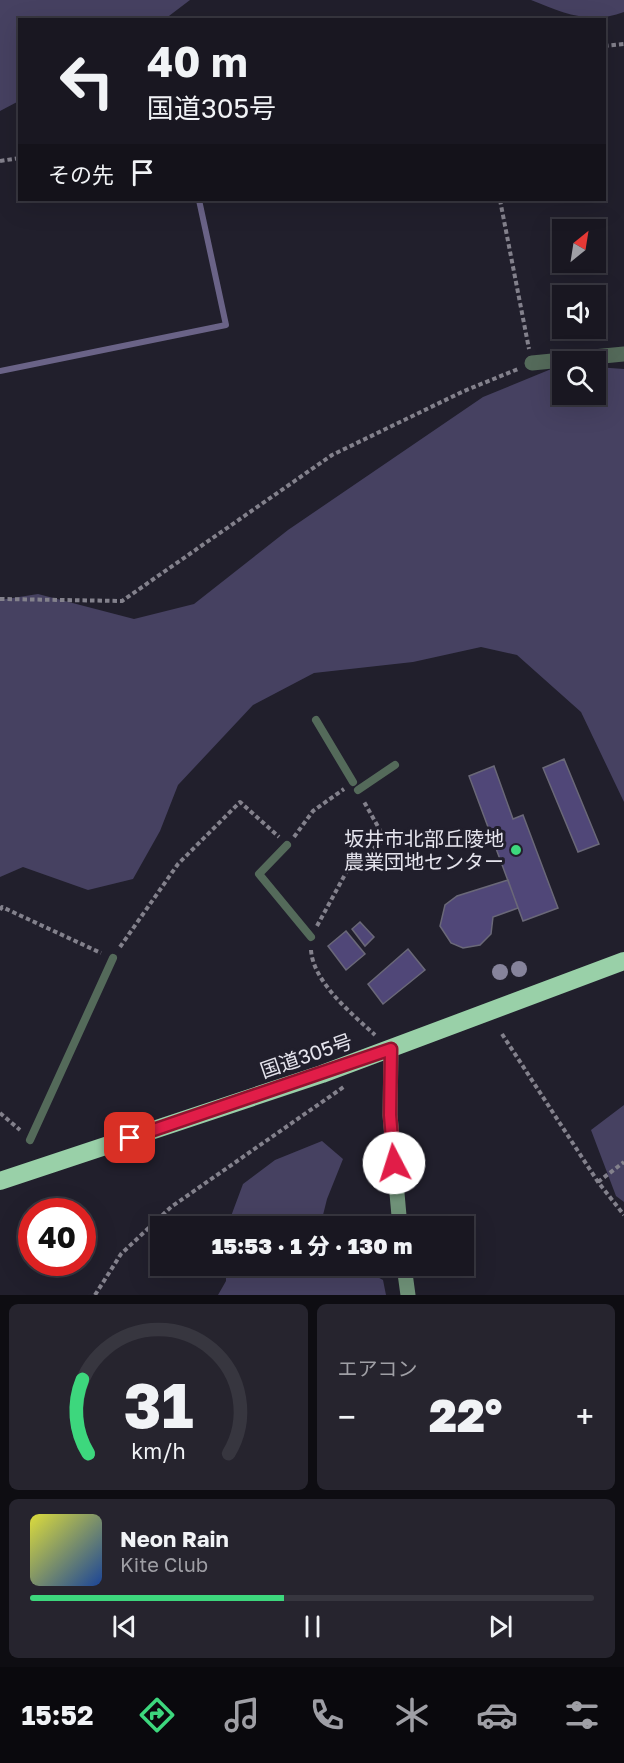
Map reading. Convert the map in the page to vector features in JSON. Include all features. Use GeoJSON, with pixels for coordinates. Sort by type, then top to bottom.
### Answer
{"type":"FeatureCollection","features":[{"type":"Feature","properties":{"kind":"highway","name":"国道305号"},"geometry":{"type":"LineString","coordinates":[[0,1181],[391,1049],[624,961]]}},
{"type":"Feature","properties":{"kind":"street"},"geometry":{"type":"LineString","coordinates":[[531,363],[624,354]]}},
{"type":"Feature","properties":{"kind":"street"},"geometry":{"type":"LineString","coordinates":[[391,1049],[390,1115],[399,1216]]}},
{"type":"Feature","properties":{"kind":"street"},"geometry":{"type":"LineString","coordinates":[[405,1276],[408,1295]]}},
{"type":"Feature","properties":{"kind":"lane"},"geometry":{"type":"LineString","coordinates":[[316,720],[355,786],[395,765]]}},
{"type":"Feature","properties":{"kind":"lane"},"geometry":{"type":"LineString","coordinates":[[287,845],[259,874],[311,937]]}},
{"type":"Feature","properties":{"kind":"lane"},"geometry":{"type":"LineString","coordinates":[[30,1140],[113,958]]}},
{"type":"Feature","properties":{"kind":"path"},"geometry":{"type":"LineString","coordinates":[[606,46],[624,44]]}},
{"type":"Feature","properties":{"kind":"path"},"geometry":{"type":"LineString","coordinates":[[0,161],[18,158]]}},
{"type":"Feature","properties":{"kind":"path"},"geometry":{"type":"LineString","coordinates":[[0,599],[122,601],[332,455],[464,391],[531,363],[500,201]]}},
{"type":"Feature","properties":{"kind":"path"},"geometry":{"type":"LineString","coordinates":[[0,910],[2,907],[113,958],[178,864],[240,802],[287,845],[313,811],[355,786],[386,839],[348,869],[311,937],[312,962],[353,1016],[391,1049]]}},
{"type":"Feature","properties":{"kind":"path"},"geometry":{"type":"LineString","coordinates":[[502,1034],[598,1182],[624,1215]]}},
{"type":"Feature","properties":{"kind":"path"},"geometry":{"type":"LineString","coordinates":[[95,1295],[121,1254],[171,1207],[346,1085]]}},
{"type":"Feature","properties":{"kind":"path"},"geometry":{"type":"LineString","coordinates":[[598,1182],[624,1162]]}},
{"type":"Feature","properties":{"kind":"shaded area"},"geometry":{"type":"Polygon","coordinates":[[[0,0],[190,0],[166,18],[18,18],[18,102],[0,111],[0,0]]]}},
{"type":"Feature","properties":{"kind":"shaded area"},"geometry":{"type":"Polygon","coordinates":[[[531,0],[624,0],[624,12],[612,16],[577,16],[531,0]]]}},
{"type":"Feature","properties":{"kind":"shaded area"},"geometry":{"type":"Polygon","coordinates":[[[606,368],[624,369],[624,802],[581,712],[517,655],[481,647],[413,662],[314,673],[253,705],[178,785],[160,831],[133,879],[88,890],[23,867],[0,877],[0,600],[38,594],[134,619],[194,604],[288,530],[483,397],[552,369],[552,405],[606,405],[606,368]]]}},
{"type":"Feature","properties":{"kind":"shaded area"},"geometry":{"type":"Polygon","coordinates":[[[624,1105],[624,1202],[616,1196],[591,1130],[624,1105]]]}},
{"type":"Feature","properties":{"kind":"shaded area"},"geometry":{"type":"Polygon","coordinates":[[[322,1141],[343,1159],[323,1216],[231,1216],[243,1184],[275,1160],[322,1141]]]}},
{"type":"Feature","properties":{"kind":"shaded area"},"geometry":{"type":"Polygon","coordinates":[[[226,1276],[376,1276],[383,1280],[386,1295],[218,1295],[226,1281],[226,1276]]]}},
{"type":"Feature","properties":{"kind":"building"},"geometry":{"type":"Polygon","coordinates":[[[564,759],[599,844],[578,852],[543,768],[564,759]]]}},
{"type":"Feature","properties":{"kind":"building","name":"坂井市北部丘陵地 農業団地センター"},"geometry":{"type":"Polygon","coordinates":[[[494,766],[513,819],[523,815],[558,908],[523,921],[469,776],[494,766]]]}},
{"type":"Feature","properties":{"kind":"building"},"geometry":{"type":"Polygon","coordinates":[[[508,880],[518,908],[493,917],[491,934],[480,945],[463,948],[451,943],[440,926],[445,905],[457,896],[508,880]]]}},
{"type":"Feature","properties":{"kind":"building"},"geometry":{"type":"Polygon","coordinates":[[[360,922],[374,937],[365,946],[352,929],[360,922]]]}},
{"type":"Feature","properties":{"kind":"building"},"geometry":{"type":"Polygon","coordinates":[[[346,931],[365,954],[346,970],[328,946],[346,931]]]}},
{"type":"Feature","properties":{"kind":"building"},"geometry":{"type":"Polygon","coordinates":[[[408,949],[425,970],[383,1004],[368,984],[408,949]]]}},
{"type":"Feature","properties":{"kind":"waterway"},"geometry":{"type":"LineString","coordinates":[[0,371],[226,325],[199,201]]}},
{"type":"Feature","properties":{"kind":"place","name":"坂井市北部丘陵地 農業団地センター"},"geometry":{"type":"Point","coordinates":[516,850]}},
{"type":"Feature","properties":{"kind":"route"},"geometry":{"type":"LineString","coordinates":[[130,1138],[391,1049],[390,1115],[394,1163]]}}]}
